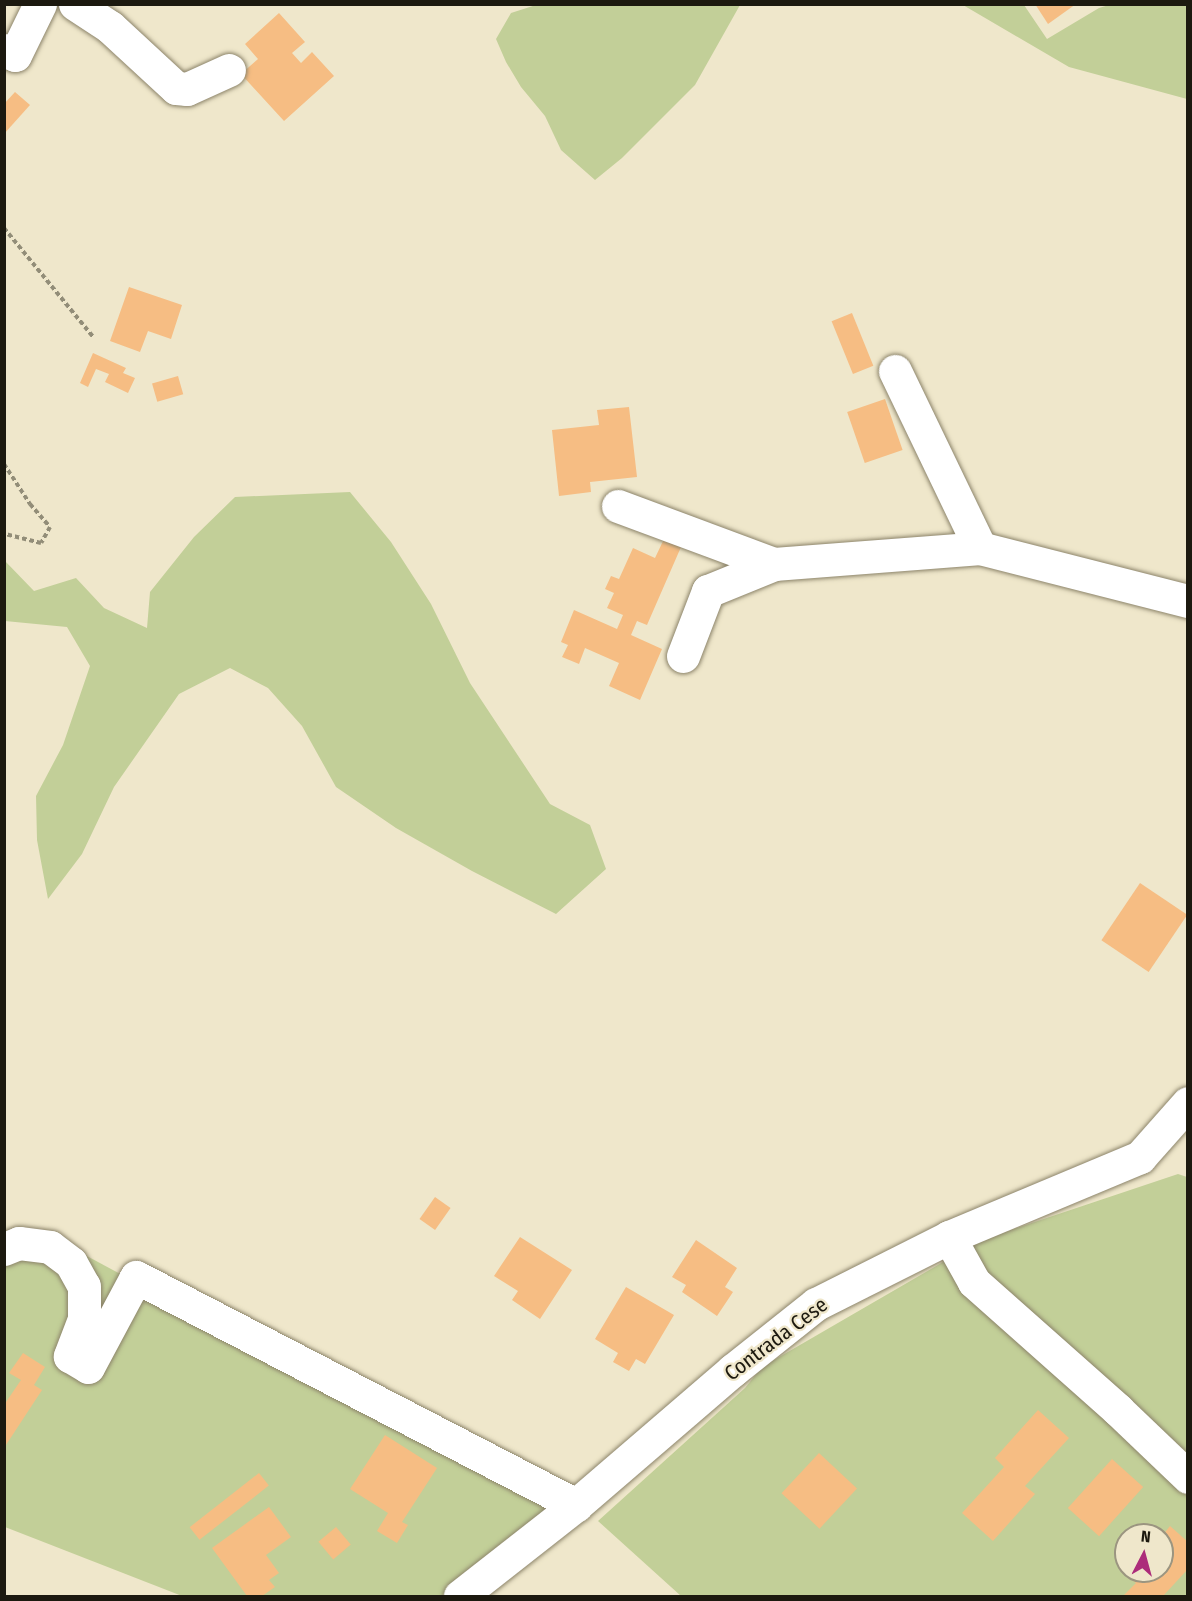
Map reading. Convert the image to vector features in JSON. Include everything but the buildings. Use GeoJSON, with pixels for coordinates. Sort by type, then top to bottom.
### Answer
{"type":"FeatureCollection","features":[{"type":"Feature","properties":{"kind":"street"},"geometry":{"type":"LineString","coordinates":[[4,50],[15,55],[40,4]]}},
{"type":"Feature","properties":{"kind":"street"},"geometry":{"type":"LineString","coordinates":[[75,4],[110,27],[176,88],[187,89],[229,70]]}},
{"type":"Feature","properties":{"kind":"street"},"geometry":{"type":"LineString","coordinates":[[895,371],[980,548]]}},
{"type":"Feature","properties":{"kind":"street"},"geometry":{"type":"LineString","coordinates":[[618,506],[774,564]]}},
{"type":"Feature","properties":{"kind":"street"},"geometry":{"type":"LineString","coordinates":[[683,656],[708,591],[774,564],[980,548],[1188,600]]}},
{"type":"Feature","properties":{"kind":"street","name":"Contrada Cese"},"geometry":{"type":"LineString","coordinates":[[460,1596],[576,1505],[733,1370],[816,1305],[949,1237],[1140,1156],[1188,1103]]}},
{"type":"Feature","properties":{"kind":"street"},"geometry":{"type":"LineString","coordinates":[[949,1237],[974,1282],[1118,1410],[1188,1477]]}},
{"type":"Feature","properties":{"kind":"street"},"geometry":{"type":"LineString","coordinates":[[4,1249],[19,1243],[50,1247],[71,1263],[84,1286],[84,1319],[70,1356],[88,1367],[136,1277],[576,1505]]}},
{"type":"Feature","properties":{"kind":"path"},"geometry":{"type":"LineString","coordinates":[[4,228],[94,338]]}},
{"type":"Feature","properties":{"kind":"path"},"geometry":{"type":"LineString","coordinates":[[4,464],[30,504],[50,527],[41,543],[4,534]]}},
{"type":"Feature","properties":{"kind":"green space"},"geometry":{"type":"Polygon","coordinates":[[[536,5],[740,5],[695,85],[622,158],[595,180],[561,150],[545,116],[521,87],[496,39],[511,13],[536,5]]]}},
{"type":"Feature","properties":{"kind":"green space"},"geometry":{"type":"Polygon","coordinates":[[[963,5],[1024,5],[1047,39],[1099,8],[1109,5],[1187,5],[1187,99],[1069,67],[963,5]]]}},
{"type":"Feature","properties":{"kind":"green space"},"geometry":{"type":"Polygon","coordinates":[[[350,492],[391,542],[431,604],[470,683],[550,804],[590,825],[606,869],[556,914],[472,871],[396,828],[336,787],[302,726],[268,688],[230,668],[179,694],[114,787],[82,854],[48,899],[37,840],[36,796],[63,745],[90,666],[67,627],[5,621],[5,561],[34,591],[76,578],[104,608],[147,628],[150,592],[194,537],[235,497],[350,492]]]}},
{"type":"Feature","properties":{"kind":"green space"},"geometry":{"type":"Polygon","coordinates":[[[1178,1174],[1187,1177],[1187,1596],[681,1596],[598,1521],[745,1388],[762,1367],[981,1240],[1178,1174]]]}},
{"type":"Feature","properties":{"kind":"green space"},"geometry":{"type":"Polygon","coordinates":[[[59,1241],[557,1509],[441,1596],[182,1596],[5,1527],[4,1260],[59,1241]]]}}]}
